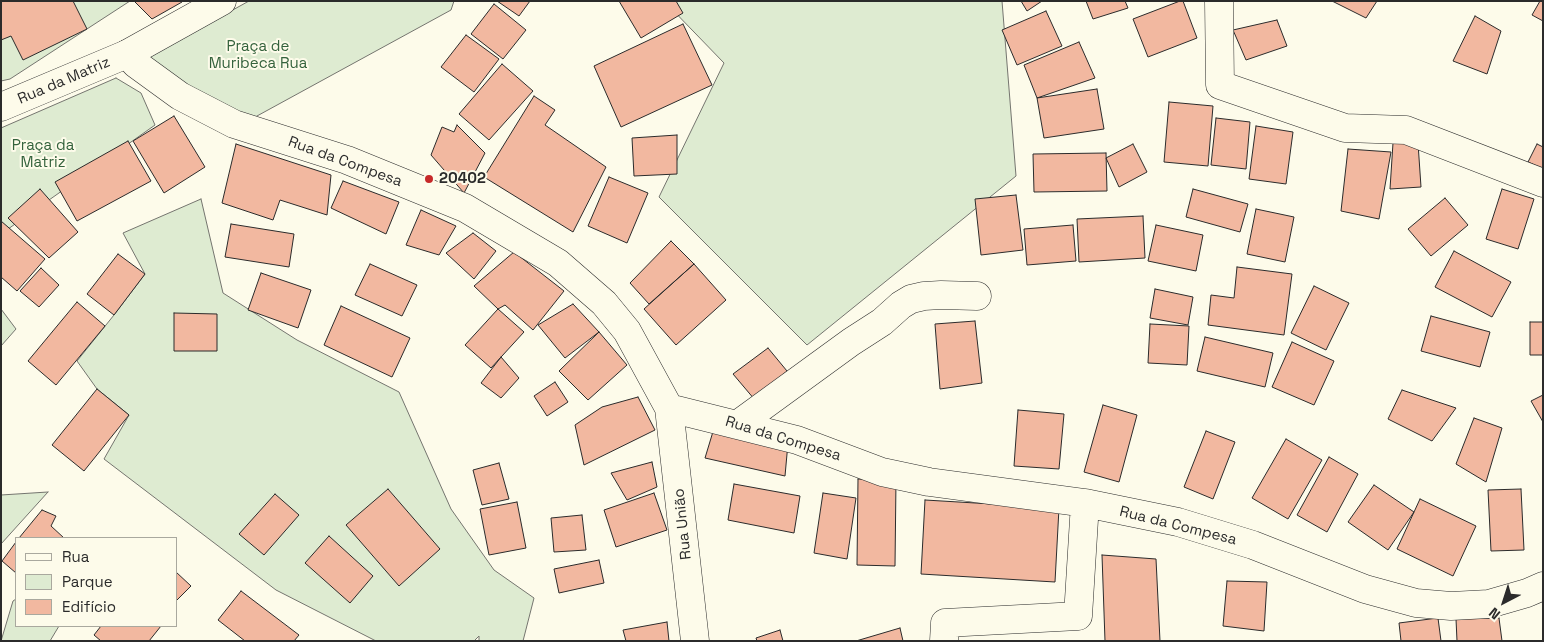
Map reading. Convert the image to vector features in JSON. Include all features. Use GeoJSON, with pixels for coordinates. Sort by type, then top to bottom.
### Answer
{"type":"FeatureCollection","features":[{"type":"Feature","properties":{"kind":"street","name":"Rua da Matriz"},"geometry":{"type":"LineString","coordinates":[[1,107],[127,54],[222,1]]}},
{"type":"Feature","properties":{"kind":"street"},"geometry":{"type":"LineString","coordinates":[[1219,1],[1220,85],[1345,128],[1406,130],[1543,183]]}},
{"type":"Feature","properties":{"kind":"street","name":"Rua da Compesa"},"geometry":{"type":"LineString","coordinates":[[127,54],[136,64],[180,96],[234,124],[347,160],[466,208],[558,263],[604,302],[627,331],[669,408],[796,440],[882,472],[930,482],[1085,503],[1178,522],[1253,545],[1365,589],[1416,603],[1451,606],[1489,604],[1527,593],[1543,586]]}},
{"type":"Feature","properties":{"kind":"street"},"geometry":{"type":"LineString","coordinates":[[737,425],[850,342],[882,322],[901,305],[911,299],[941,295],[977,296]]}},
{"type":"Feature","properties":{"kind":"street","name":"Rua União"},"geometry":{"type":"LineString","coordinates":[[669,408],[695,641]]}},
{"type":"Feature","properties":{"kind":"street"},"geometry":{"type":"LineString","coordinates":[[944,641],[945,623],[1078,616],[1085,503]]}},
{"type":"Feature","properties":{"kind":"green space"},"geometry":{"type":"Polygon","coordinates":[[[1,1],[130,1],[10,79],[1,81],[1,1]]]}},
{"type":"Feature","properties":{"kind":"green space","name":"Praça de Muribeca Rua"},"geometry":{"type":"Polygon","coordinates":[[[249,1],[454,1],[451,10],[246,122],[139,62],[249,1]]]}},
{"type":"Feature","properties":{"kind":"green space"},"geometry":{"type":"Polygon","coordinates":[[[664,1],[1002,1],[1016,176],[807,345],[659,197],[724,63],[664,1]]]}},
{"type":"Feature","properties":{"kind":"green space","name":"Praça da Matriz"},"geometry":{"type":"Polygon","coordinates":[[[116,78],[141,93],[155,125],[1,234],[1,128],[116,78]]]}},
{"type":"Feature","properties":{"kind":"green space"},"geometry":{"type":"Polygon","coordinates":[[[201,199],[223,293],[297,340],[399,392],[451,509],[494,570],[534,598],[523,641],[479,641],[479,636],[474,641],[376,641],[276,590],[104,459],[129,415],[97,389],[77,361],[145,274],[123,233],[201,199]]]}},
{"type":"Feature","properties":{"kind":"green space"},"geometry":{"type":"Polygon","coordinates":[[[1,309],[16,329],[1,346],[1,309]]]}},
{"type":"Feature","properties":{"kind":"green space"},"geometry":{"type":"Polygon","coordinates":[[[48,492],[1,544],[1,495],[48,492]]]}},
{"type":"Feature","properties":{"kind":"green space"},"geometry":{"type":"Polygon","coordinates":[[[15,600],[15,627],[58,627],[50,641],[1,641],[15,600]]]}},
{"type":"Feature","properties":{"kind":"building"},"geometry":{"type":"Polygon","coordinates":[[[1,1],[73,1],[87,29],[23,60],[11,36],[1,40],[1,1]]]}},
{"type":"Feature","properties":{"kind":"building"},"geometry":{"type":"Polygon","coordinates":[[[134,1],[181,1],[182,2],[152,19],[134,1]]]}},
{"type":"Feature","properties":{"kind":"building"},"geometry":{"type":"Polygon","coordinates":[[[497,1],[530,1],[519,16],[497,1]]]}},
{"type":"Feature","properties":{"kind":"building"},"geometry":{"type":"Polygon","coordinates":[[[619,1],[676,1],[683,13],[641,38],[619,1]]]}},
{"type":"Feature","properties":{"kind":"building"},"geometry":{"type":"Polygon","coordinates":[[[1021,1],[1042,1],[1027,11],[1021,1]]]}},
{"type":"Feature","properties":{"kind":"building"},"geometry":{"type":"Polygon","coordinates":[[[1086,1],[1125,1],[1128,8],[1093,19],[1086,1]]]}},
{"type":"Feature","properties":{"kind":"building"},"geometry":{"type":"Polygon","coordinates":[[[1183,1],[1197,38],[1148,57],[1133,19],[1183,1]]]}},
{"type":"Feature","properties":{"kind":"building"},"geometry":{"type":"Polygon","coordinates":[[[1332,1],[1377,1],[1366,18],[1332,1]]]}},
{"type":"Feature","properties":{"kind":"building"},"geometry":{"type":"Polygon","coordinates":[[[1540,1],[1543,1],[1543,21],[1532,15],[1540,1]]]}},
{"type":"Feature","properties":{"kind":"building"},"geometry":{"type":"Polygon","coordinates":[[[494,4],[526,30],[503,59],[471,34],[494,4]]]}},
{"type":"Feature","properties":{"kind":"building"},"geometry":{"type":"Polygon","coordinates":[[[1046,11],[1062,46],[1017,65],[1002,30],[1046,11]]]}},
{"type":"Feature","properties":{"kind":"building"},"geometry":{"type":"Polygon","coordinates":[[[1475,16],[1501,31],[1487,74],[1453,61],[1475,16]]]}},
{"type":"Feature","properties":{"kind":"building"},"geometry":{"type":"Polygon","coordinates":[[[1277,20],[1287,46],[1246,60],[1233,30],[1277,20]]]}},
{"type":"Feature","properties":{"kind":"building"},"geometry":{"type":"Polygon","coordinates":[[[683,24],[712,85],[621,127],[594,66],[683,24]]]}},
{"type":"Feature","properties":{"kind":"building"},"geometry":{"type":"Polygon","coordinates":[[[466,35],[499,59],[474,92],[441,67],[466,35]]]}},
{"type":"Feature","properties":{"kind":"building"},"geometry":{"type":"Polygon","coordinates":[[[1079,42],[1095,78],[1037,98],[1024,65],[1079,42]]]}},
{"type":"Feature","properties":{"kind":"building"},"geometry":{"type":"Polygon","coordinates":[[[502,64],[533,91],[489,140],[459,114],[502,64]]]}},
{"type":"Feature","properties":{"kind":"building"},"geometry":{"type":"Polygon","coordinates":[[[1097,89],[1104,129],[1044,138],[1037,98],[1097,89]]]}},
{"type":"Feature","properties":{"kind":"building"},"geometry":{"type":"Polygon","coordinates":[[[534,96],[555,110],[545,125],[606,167],[573,232],[484,177],[534,96]]]}},
{"type":"Feature","properties":{"kind":"building"},"geometry":{"type":"Polygon","coordinates":[[[1169,102],[1213,106],[1208,166],[1164,162],[1169,102]]]}},
{"type":"Feature","properties":{"kind":"building"},"geometry":{"type":"Polygon","coordinates":[[[174,116],[205,167],[164,193],[133,141],[174,116]]]}},
{"type":"Feature","properties":{"kind":"building"},"geometry":{"type":"Polygon","coordinates":[[[1216,118],[1250,122],[1246,169],[1211,165],[1216,118]]]}},
{"type":"Feature","properties":{"kind":"building"},"geometry":{"type":"Polygon","coordinates":[[[457,125],[485,153],[464,193],[431,155],[442,127],[454,132],[457,125]]]}},
{"type":"Feature","properties":{"kind":"building"},"geometry":{"type":"Polygon","coordinates":[[[1256,126],[1293,132],[1286,184],[1249,179],[1256,126]]]}},
{"type":"Feature","properties":{"kind":"building"},"geometry":{"type":"Polygon","coordinates":[[[677,135],[677,174],[634,176],[632,138],[677,135]]]}},
{"type":"Feature","properties":{"kind":"building"},"geometry":{"type":"Polygon","coordinates":[[[128,141],[151,181],[77,221],[55,182],[128,141]]]}},
{"type":"Feature","properties":{"kind":"building"},"geometry":{"type":"Polygon","coordinates":[[[1393,143],[1418,143],[1421,187],[1390,189],[1393,143]]]}},
{"type":"Feature","properties":{"kind":"building"},"geometry":{"type":"Polygon","coordinates":[[[236,144],[331,175],[327,215],[280,200],[273,220],[222,203],[236,144]]]}},
{"type":"Feature","properties":{"kind":"building"},"geometry":{"type":"Polygon","coordinates":[[[1133,144],[1147,172],[1119,187],[1106,158],[1133,144]]]}},
{"type":"Feature","properties":{"kind":"building"},"geometry":{"type":"Polygon","coordinates":[[[1537,144],[1543,147],[1543,169],[1528,162],[1537,144]]]}},
{"type":"Feature","properties":{"kind":"building"},"geometry":{"type":"Polygon","coordinates":[[[1348,149],[1391,152],[1379,219],[1341,211],[1348,149]]]}},
{"type":"Feature","properties":{"kind":"building"},"geometry":{"type":"Polygon","coordinates":[[[1106,153],[1107,191],[1034,192],[1033,154],[1106,153]]]}},
{"type":"Feature","properties":{"kind":"building"},"geometry":{"type":"Polygon","coordinates":[[[609,177],[648,193],[627,243],[588,226],[609,177]]]}},
{"type":"Feature","properties":{"kind":"building"},"geometry":{"type":"Polygon","coordinates":[[[343,181],[399,202],[386,234],[331,208],[343,181]]]}},
{"type":"Feature","properties":{"kind":"building"},"geometry":{"type":"Polygon","coordinates":[[[40,189],[78,232],[49,258],[8,218],[40,189]]]}},
{"type":"Feature","properties":{"kind":"building"},"geometry":{"type":"Polygon","coordinates":[[[1193,189],[1248,204],[1240,232],[1186,217],[1193,189]]]}},
{"type":"Feature","properties":{"kind":"building"},"geometry":{"type":"Polygon","coordinates":[[[1502,189],[1534,199],[1518,249],[1486,239],[1502,189]]]}},
{"type":"Feature","properties":{"kind":"building"},"geometry":{"type":"Polygon","coordinates":[[[1016,195],[1023,250],[981,255],[975,199],[1016,195]]]}},
{"type":"Feature","properties":{"kind":"building"},"geometry":{"type":"Polygon","coordinates":[[[1445,198],[1468,225],[1431,256],[1408,229],[1445,198]]]}},
{"type":"Feature","properties":{"kind":"building"},"geometry":{"type":"Polygon","coordinates":[[[1256,209],[1294,217],[1285,262],[1247,254],[1256,209]]]}},
{"type":"Feature","properties":{"kind":"building"},"geometry":{"type":"Polygon","coordinates":[[[421,210],[456,226],[439,255],[406,245],[421,210]]]}},
{"type":"Feature","properties":{"kind":"building"},"geometry":{"type":"Polygon","coordinates":[[[1143,216],[1145,258],[1079,262],[1077,219],[1143,216]]]}},
{"type":"Feature","properties":{"kind":"building"},"geometry":{"type":"Polygon","coordinates":[[[1,221],[45,259],[17,291],[1,277],[1,221]]]}},
{"type":"Feature","properties":{"kind":"building"},"geometry":{"type":"Polygon","coordinates":[[[231,224],[294,234],[289,267],[225,257],[231,224]]]}},
{"type":"Feature","properties":{"kind":"building"},"geometry":{"type":"Polygon","coordinates":[[[1073,225],[1076,261],[1027,265],[1024,229],[1073,225]]]}},
{"type":"Feature","properties":{"kind":"building"},"geometry":{"type":"Polygon","coordinates":[[[1156,225],[1203,235],[1196,271],[1148,261],[1156,225]]]}},
{"type":"Feature","properties":{"kind":"building"},"geometry":{"type":"Polygon","coordinates":[[[473,233],[496,251],[474,279],[446,253],[473,233]]]}},
{"type":"Feature","properties":{"kind":"building"},"geometry":{"type":"Polygon","coordinates":[[[671,241],[694,264],[649,304],[630,283],[671,241]]]}},
{"type":"Feature","properties":{"kind":"building"},"geometry":{"type":"Polygon","coordinates":[[[1454,251],[1511,282],[1492,317],[1435,287],[1454,251]]]}},
{"type":"Feature","properties":{"kind":"building"},"geometry":{"type":"Polygon","coordinates":[[[514,252],[564,291],[533,330],[505,305],[498,309],[474,286],[514,252]]]}},
{"type":"Feature","properties":{"kind":"building"},"geometry":{"type":"Polygon","coordinates":[[[118,254],[145,274],[114,315],[87,294],[118,254]]]}},
{"type":"Feature","properties":{"kind":"building"},"geometry":{"type":"Polygon","coordinates":[[[370,264],[417,285],[402,316],[355,295],[370,264]]]}},
{"type":"Feature","properties":{"kind":"building"},"geometry":{"type":"Polygon","coordinates":[[[694,264],[726,300],[676,345],[644,309],[694,264]]]}},
{"type":"Feature","properties":{"kind":"building"},"geometry":{"type":"Polygon","coordinates":[[[1237,267],[1292,274],[1284,335],[1208,325],[1211,295],[1234,298],[1237,267]]]}},
{"type":"Feature","properties":{"kind":"building"},"geometry":{"type":"Polygon","coordinates":[[[41,268],[59,285],[39,307],[20,291],[41,268]]]}},
{"type":"Feature","properties":{"kind":"building"},"geometry":{"type":"Polygon","coordinates":[[[261,273],[311,290],[298,328],[248,310],[261,273]]]}},
{"type":"Feature","properties":{"kind":"building"},"geometry":{"type":"Polygon","coordinates":[[[1314,286],[1349,303],[1326,350],[1291,333],[1314,286]]]}},
{"type":"Feature","properties":{"kind":"building"},"geometry":{"type":"Polygon","coordinates":[[[1155,289],[1193,297],[1188,325],[1150,318],[1155,289]]]}},
{"type":"Feature","properties":{"kind":"building"},"geometry":{"type":"Polygon","coordinates":[[[77,302],[105,326],[56,385],[28,361],[77,302]]]}},
{"type":"Feature","properties":{"kind":"building"},"geometry":{"type":"Polygon","coordinates":[[[573,304],[599,332],[565,358],[538,325],[573,304]]]}},
{"type":"Feature","properties":{"kind":"building"},"geometry":{"type":"Polygon","coordinates":[[[341,306],[410,338],[392,377],[324,345],[341,306]]]}},
{"type":"Feature","properties":{"kind":"building"},"geometry":{"type":"Polygon","coordinates":[[[498,309],[524,332],[491,368],[465,345],[498,309]]]}},
{"type":"Feature","properties":{"kind":"building"},"geometry":{"type":"Polygon","coordinates":[[[174,313],[217,314],[217,351],[174,351],[174,313]]]}},
{"type":"Feature","properties":{"kind":"building"},"geometry":{"type":"Polygon","coordinates":[[[1431,316],[1490,332],[1480,367],[1421,351],[1431,316]]]}},
{"type":"Feature","properties":{"kind":"building"},"geometry":{"type":"Polygon","coordinates":[[[975,321],[982,383],[940,389],[935,324],[975,321]]]}},
{"type":"Feature","properties":{"kind":"building"},"geometry":{"type":"Polygon","coordinates":[[[1530,322],[1543,322],[1543,355],[1530,355],[1530,322]]]}},
{"type":"Feature","properties":{"kind":"building"},"geometry":{"type":"Polygon","coordinates":[[[1150,324],[1189,326],[1187,365],[1148,363],[1150,324]]]}},
{"type":"Feature","properties":{"kind":"building"},"geometry":{"type":"Polygon","coordinates":[[[599,332],[627,365],[588,400],[559,371],[599,332]]]}},
{"type":"Feature","properties":{"kind":"building"},"geometry":{"type":"Polygon","coordinates":[[[1205,337],[1273,353],[1265,387],[1197,371],[1205,337]]]}},
{"type":"Feature","properties":{"kind":"building"},"geometry":{"type":"Polygon","coordinates":[[[1292,342],[1334,361],[1314,405],[1272,387],[1292,342]]]}},
{"type":"Feature","properties":{"kind":"building"},"geometry":{"type":"Polygon","coordinates":[[[768,348],[787,371],[755,400],[733,374],[768,348]]]}},
{"type":"Feature","properties":{"kind":"building"},"geometry":{"type":"Polygon","coordinates":[[[501,357],[519,378],[501,398],[481,383],[501,357]]]}},
{"type":"Feature","properties":{"kind":"building"},"geometry":{"type":"Polygon","coordinates":[[[555,382],[568,402],[547,416],[534,396],[555,382]]]}},
{"type":"Feature","properties":{"kind":"building"},"geometry":{"type":"Polygon","coordinates":[[[97,389],[129,415],[84,471],[52,445],[97,389]]]}},
{"type":"Feature","properties":{"kind":"building"},"geometry":{"type":"Polygon","coordinates":[[[1402,390],[1456,408],[1432,441],[1388,419],[1402,390]]]}},
{"type":"Feature","properties":{"kind":"building"},"geometry":{"type":"Polygon","coordinates":[[[1543,395],[1543,422],[1531,401],[1543,395]]]}},
{"type":"Feature","properties":{"kind":"building"},"geometry":{"type":"Polygon","coordinates":[[[638,397],[655,430],[584,465],[575,425],[602,407],[638,397]]]}},
{"type":"Feature","properties":{"kind":"building"},"geometry":{"type":"Polygon","coordinates":[[[1103,405],[1137,415],[1119,482],[1084,472],[1103,405]]]}},
{"type":"Feature","properties":{"kind":"building"},"geometry":{"type":"Polygon","coordinates":[[[1018,410],[1064,414],[1059,469],[1014,466],[1018,410]]]}},
{"type":"Feature","properties":{"kind":"building"},"geometry":{"type":"Polygon","coordinates":[[[1474,418],[1502,428],[1486,482],[1456,464],[1474,418]]]}},
{"type":"Feature","properties":{"kind":"building"},"geometry":{"type":"Polygon","coordinates":[[[715,425],[788,443],[785,476],[705,458],[715,425]]]}},
{"type":"Feature","properties":{"kind":"building"},"geometry":{"type":"Polygon","coordinates":[[[1206,431],[1235,442],[1213,499],[1184,487],[1206,431]]]}},
{"type":"Feature","properties":{"kind":"building"},"geometry":{"type":"Polygon","coordinates":[[[1286,439],[1322,460],[1288,519],[1252,498],[1286,439]]]}},
{"type":"Feature","properties":{"kind":"building"},"geometry":{"type":"Polygon","coordinates":[[[1329,457],[1358,474],[1327,532],[1297,515],[1329,457]]]}},
{"type":"Feature","properties":{"kind":"building"},"geometry":{"type":"Polygon","coordinates":[[[652,462],[657,487],[627,500],[611,473],[652,462]]]}},
{"type":"Feature","properties":{"kind":"building"},"geometry":{"type":"Polygon","coordinates":[[[499,463],[509,499],[482,505],[473,470],[499,463]]]}},
{"type":"Feature","properties":{"kind":"building"},"geometry":{"type":"Polygon","coordinates":[[[858,479],[896,480],[895,566],[857,565],[858,479]]]}},
{"type":"Feature","properties":{"kind":"building"},"geometry":{"type":"Polygon","coordinates":[[[734,484],[800,496],[794,533],[728,520],[734,484]]]}},
{"type":"Feature","properties":{"kind":"building"},"geometry":{"type":"Polygon","coordinates":[[[1374,485],[1414,512],[1388,550],[1348,522],[1374,485]]]}},
{"type":"Feature","properties":{"kind":"building"},"geometry":{"type":"Polygon","coordinates":[[[388,489],[440,549],[399,586],[346,525],[388,489]]]}},
{"type":"Feature","properties":{"kind":"building"},"geometry":{"type":"Polygon","coordinates":[[[1521,489],[1524,550],[1491,551],[1488,490],[1521,489]]]}},
{"type":"Feature","properties":{"kind":"building"},"geometry":{"type":"Polygon","coordinates":[[[654,493],[667,530],[616,547],[604,510],[654,493]]]}},
{"type":"Feature","properties":{"kind":"building"},"geometry":{"type":"Polygon","coordinates":[[[823,493],[856,498],[847,559],[814,553],[823,493]]]}},
{"type":"Feature","properties":{"kind":"building"},"geometry":{"type":"Polygon","coordinates":[[[275,494],[299,515],[264,555],[239,534],[275,494]]]}},
{"type":"Feature","properties":{"kind":"building"},"geometry":{"type":"Polygon","coordinates":[[[1420,499],[1476,526],[1453,576],[1397,549],[1420,499]]]}},
{"type":"Feature","properties":{"kind":"building"},"geometry":{"type":"Polygon","coordinates":[[[925,500],[1059,508],[1055,582],[921,574],[925,500]]]}},
{"type":"Feature","properties":{"kind":"building"},"geometry":{"type":"Polygon","coordinates":[[[517,502],[526,548],[489,555],[480,509],[517,502]]]}},
{"type":"Feature","properties":{"kind":"building"},"geometry":{"type":"Polygon","coordinates":[[[42,510],[56,516],[51,526],[63,537],[20,537],[42,510]]]}},
{"type":"Feature","properties":{"kind":"building"},"geometry":{"type":"Polygon","coordinates":[[[582,515],[586,550],[554,552],[551,518],[582,515]]]}},
{"type":"Feature","properties":{"kind":"building"},"geometry":{"type":"Polygon","coordinates":[[[329,536],[373,576],[350,603],[305,563],[329,536]]]}},
{"type":"Feature","properties":{"kind":"building"},"geometry":{"type":"Polygon","coordinates":[[[15,543],[15,572],[2,561],[15,543]]]}},
{"type":"Feature","properties":{"kind":"building"},"geometry":{"type":"Polygon","coordinates":[[[1102,555],[1156,559],[1160,641],[1105,641],[1102,555]]]}},
{"type":"Feature","properties":{"kind":"building"},"geometry":{"type":"Polygon","coordinates":[[[599,560],[604,583],[559,593],[554,569],[599,560]]]}},
{"type":"Feature","properties":{"kind":"building"},"geometry":{"type":"Polygon","coordinates":[[[178,574],[191,586],[178,599],[178,574]]]}},
{"type":"Feature","properties":{"kind":"building"},"geometry":{"type":"Polygon","coordinates":[[[1227,581],[1267,582],[1264,631],[1223,626],[1227,581]]]}},
{"type":"Feature","properties":{"kind":"building"},"geometry":{"type":"Polygon","coordinates":[[[241,591],[299,635],[294,641],[245,641],[218,620],[241,591]]]}},
{"type":"Feature","properties":{"kind":"building"},"geometry":{"type":"Polygon","coordinates":[[[1438,618],[1441,641],[1401,641],[1399,623],[1438,618]]]}},
{"type":"Feature","properties":{"kind":"building"},"geometry":{"type":"Polygon","coordinates":[[[1499,618],[1502,641],[1457,641],[1456,619],[1499,618]]]}},
{"type":"Feature","properties":{"kind":"building"},"geometry":{"type":"Polygon","coordinates":[[[667,622],[669,641],[626,641],[623,630],[667,622]]]}},
{"type":"Feature","properties":{"kind":"building"},"geometry":{"type":"Polygon","coordinates":[[[100,627],[160,627],[149,641],[101,641],[94,635],[100,627]]]}},
{"type":"Feature","properties":{"kind":"building"},"geometry":{"type":"Polygon","coordinates":[[[900,628],[903,641],[856,641],[900,628]]]}},
{"type":"Feature","properties":{"kind":"building"},"geometry":{"type":"Polygon","coordinates":[[[780,630],[783,641],[757,641],[756,638],[780,630]]]}},
{"type":"Feature","properties":{"kind":"place","name":"20402"},"geometry":{"type":"Point","coordinates":[429,179]}}]}
